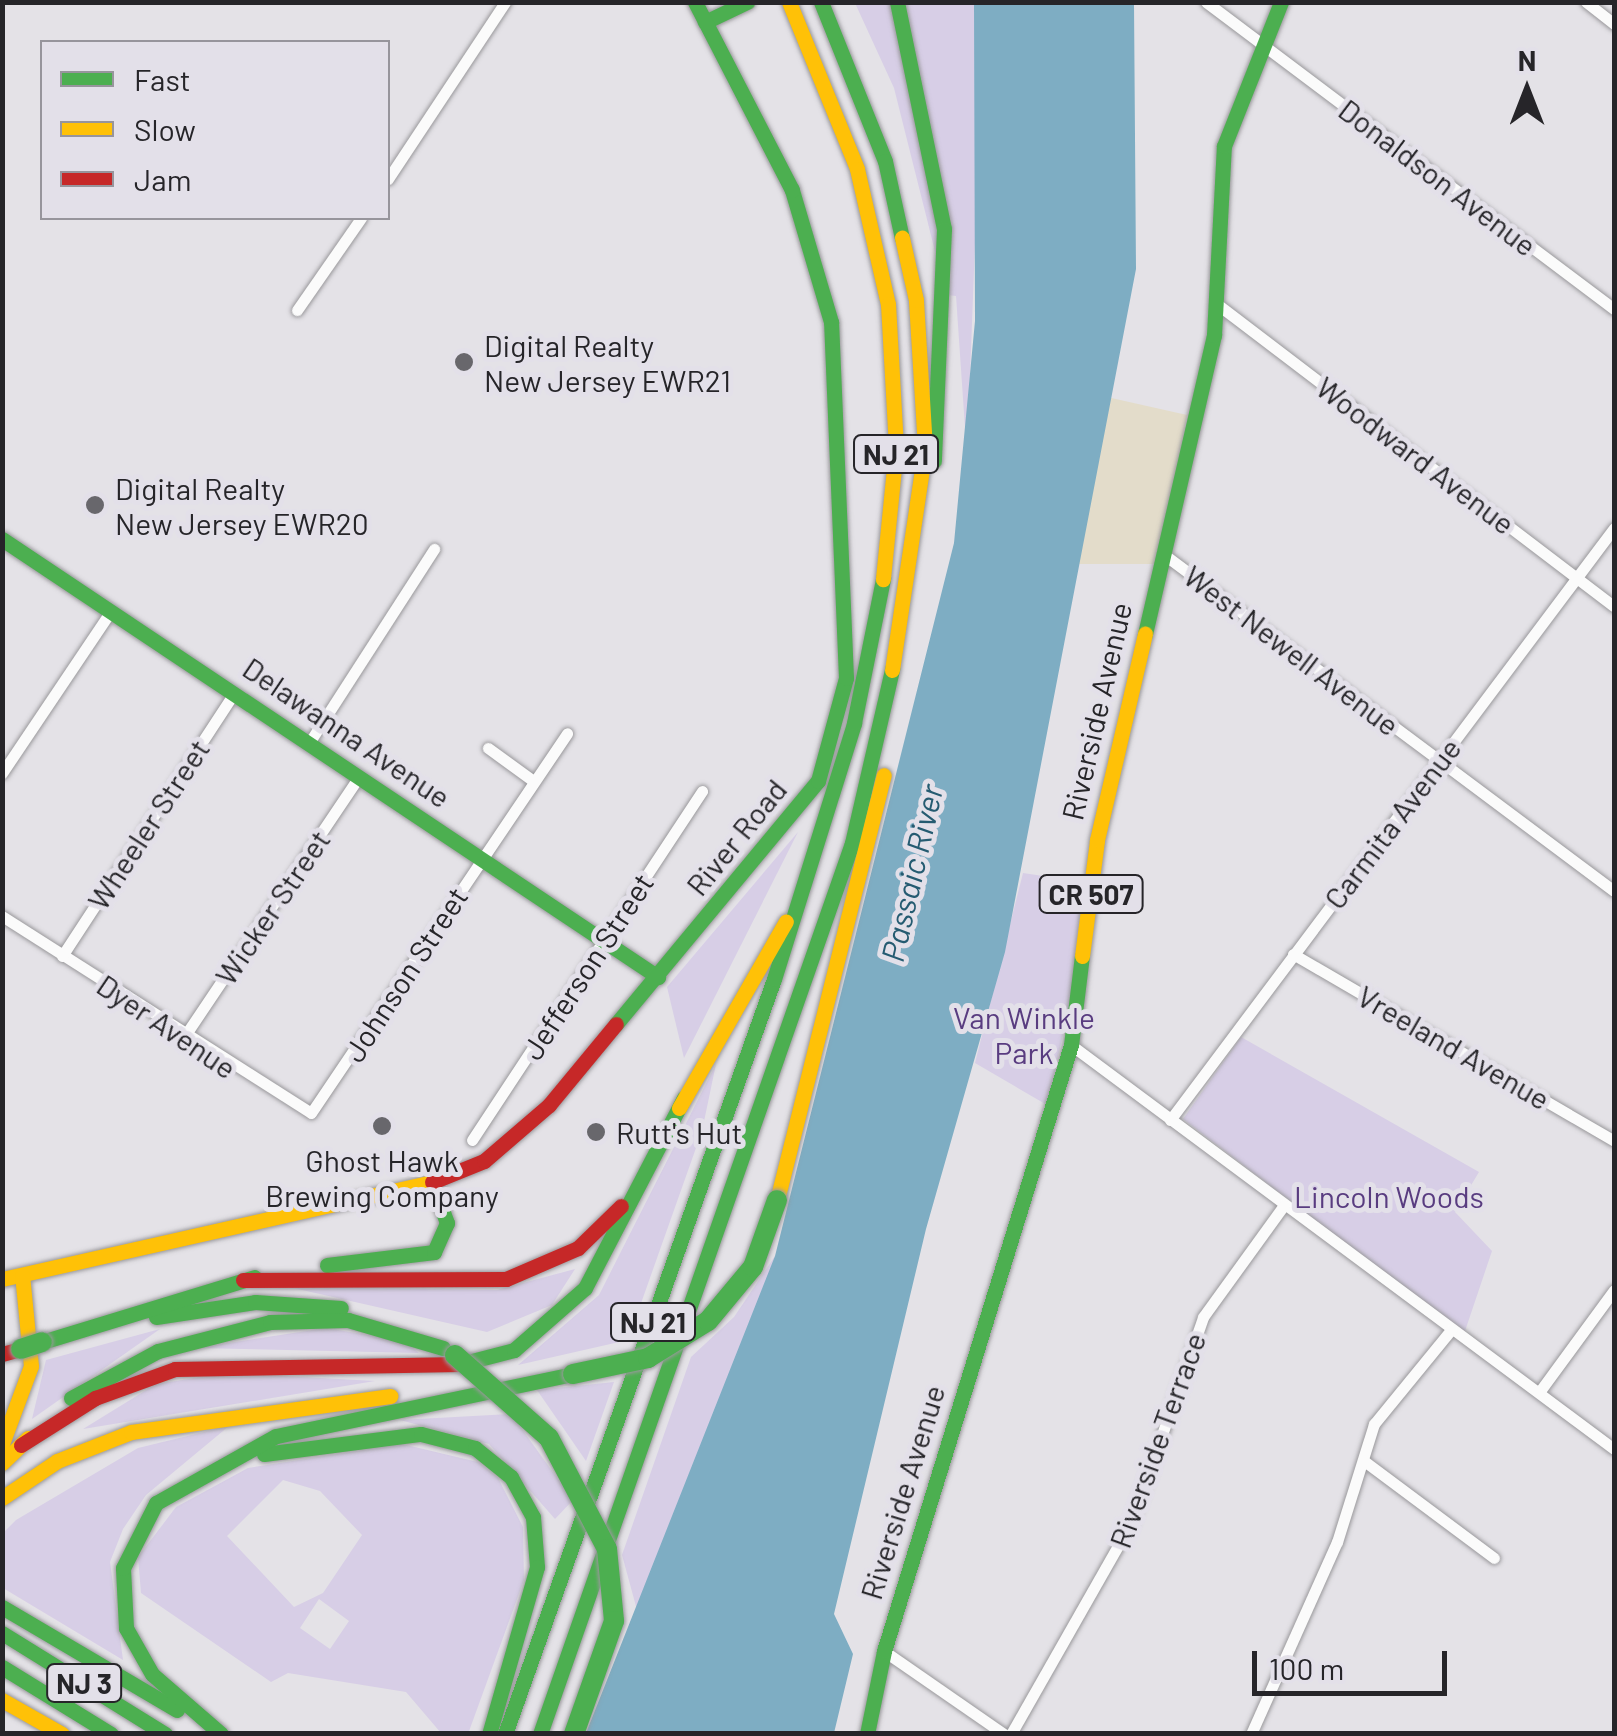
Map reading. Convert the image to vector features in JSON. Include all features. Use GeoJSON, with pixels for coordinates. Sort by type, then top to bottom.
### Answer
{"type":"FeatureCollection","features":[{"type":"Feature","properties":{"kind":"main road","name":"NJ 21"},"geometry":{"type":"LineString","coordinates":[[506,1734],[796,909],[863,686],[896,448],[890,320],[870,213],[789,2]]}},
{"type":"Feature","properties":{"kind":"main road","name":"NJ 21"},"geometry":{"type":"LineString","coordinates":[[540,1734],[844,865],[903,634],[918,541],[925,398],[908,253],[875,130],[821,2]]}},
{"type":"Feature","properties":{"kind":"main road"},"geometry":{"type":"LineString","coordinates":[[896,2],[930,128],[946,266],[942,421],[918,541]]}},
{"type":"Feature","properties":{"kind":"main road","name":"CR 507"},"geometry":{"type":"LineString","coordinates":[[1262,44],[1281,2]]}},
{"type":"Feature","properties":{"kind":"main road"},"geometry":{"type":"LineString","coordinates":[[700,12],[746,3]]}},
{"type":"Feature","properties":{"kind":"main road","name":"River Road"},"geometry":{"type":"LineString","coordinates":[[12,1277],[433,1184],[526,1129],[776,839],[836,740],[846,624],[838,388],[824,288],[792,190],[700,12]]}},
{"type":"Feature","properties":{"kind":"main road","name":"Riverside Avenue"},"geometry":{"type":"LineString","coordinates":[[867,1734],[884,1651],[1071,1045],[1097,840],[1218,304],[1224,146],[1262,44]]}},
{"type":"Feature","properties":{"kind":"main road","name":"Delawanna Avenue"},"geometry":{"type":"LineString","coordinates":[[2,539],[658,977]]}},
{"type":"Feature","properties":{"kind":"main road"},"geometry":{"type":"LineString","coordinates":[[2,1498],[76,1452],[148,1428],[573,1374],[669,1348],[733,1296],[768,1233],[880,793],[903,634]]}},
{"type":"Feature","properties":{"kind":"main road"},"geometry":{"type":"LineString","coordinates":[[243,1280],[484,1282],[538,1270],[612,1217],[796,909]]}},
{"type":"Feature","properties":{"kind":"main road"},"geometry":{"type":"LineString","coordinates":[[12,1445],[94,1398],[175,1369],[450,1369],[514,1350],[585,1288],[684,1098]]}},
{"type":"Feature","properties":{"kind":"main road"},"geometry":{"type":"LineString","coordinates":[[12,1351],[243,1280],[428,1256],[447,1229],[433,1184]]}},
{"type":"Feature","properties":{"kind":"main road"},"geometry":{"type":"LineString","coordinates":[[2,1463],[12,1445],[31,1366],[12,1277]]}},
{"type":"Feature","properties":{"kind":"main road"},"geometry":{"type":"LineString","coordinates":[[42,1342],[276,1302],[366,1313],[449,1352],[549,1438],[607,1550],[612,1633],[574,1734]]}},
{"type":"Feature","properties":{"kind":"main road"},"geometry":{"type":"LineString","coordinates":[[12,1445],[101,1379],[222,1331],[334,1318],[449,1352]]}},
{"type":"Feature","properties":{"kind":"main road"},"geometry":{"type":"LineString","coordinates":[[219,1734],[143,1663],[121,1604],[141,1522],[195,1474],[276,1436],[522,1381]]}},
{"type":"Feature","properties":{"kind":"main road"},"geometry":{"type":"LineString","coordinates":[[195,1474],[318,1441],[408,1434],[465,1444],[503,1468],[532,1516],[537,1568],[489,1734]]}},
{"type":"Feature","properties":{"kind":"main road"},"geometry":{"type":"LineString","coordinates":[[2,1607],[219,1734]]}},
{"type":"Feature","properties":{"kind":"main road","name":"NJ 3"},"geometry":{"type":"LineString","coordinates":[[2,1634],[165,1734]]}},
{"type":"Feature","properties":{"kind":"main road","name":"NJ 3"},"geometry":{"type":"LineString","coordinates":[[2,1667],[111,1734]]}},
{"type":"Feature","properties":{"kind":"main road"},"geometry":{"type":"LineString","coordinates":[[2,1701],[48,1734]]}},
{"type":"Feature","properties":{"kind":"main road"},"geometry":{"type":"LineString","coordinates":[[2,1701],[62,1734]]}},
{"type":"Feature","properties":{"kind":"street"},"geometry":{"type":"LineString","coordinates":[[390,176],[505,2]]}},
{"type":"Feature","properties":{"kind":"street","name":"Donaldson Avenue"},"geometry":{"type":"LineString","coordinates":[[1206,2],[1614,309]]}},
{"type":"Feature","properties":{"kind":"street"},"geometry":{"type":"LineString","coordinates":[[1586,2],[1614,24]]}},
{"type":"Feature","properties":{"kind":"street"},"geometry":{"type":"LineString","coordinates":[[297,310],[360,220]]}},
{"type":"Feature","properties":{"kind":"street","name":"Woodward Avenue"},"geometry":{"type":"LineString","coordinates":[[1218,304],[1614,606]]}},
{"type":"Feature","properties":{"kind":"street","name":"Carmita Avenue"},"geometry":{"type":"LineString","coordinates":[[1170,1120],[1614,528]]}},
{"type":"Feature","properties":{"kind":"street"},"geometry":{"type":"LineString","coordinates":[[309,743],[434,548]]}},
{"type":"Feature","properties":{"kind":"street","name":"West Newell Avenue"},"geometry":{"type":"LineString","coordinates":[[1162,553],[1614,892]]}},
{"type":"Feature","properties":{"kind":"street"},"geometry":{"type":"LineString","coordinates":[[2,773],[112,611]]}},
{"type":"Feature","properties":{"kind":"street","name":"Wheeler Street"},"geometry":{"type":"LineString","coordinates":[[62,956],[234,693]]}},
{"type":"Feature","properties":{"kind":"street","name":"Johnson Street"},"geometry":{"type":"LineString","coordinates":[[329,1092],[532,780],[567,733]]}},
{"type":"Feature","properties":{"kind":"street"},"geometry":{"type":"LineString","coordinates":[[488,748],[532,780]]}},
{"type":"Feature","properties":{"kind":"street","name":"Wicker Street"},"geometry":{"type":"LineString","coordinates":[[184,1037],[359,777]]}},
{"type":"Feature","properties":{"kind":"street","name":"Jefferson Street"},"geometry":{"type":"LineString","coordinates":[[472,1140],[702,792]]}},
{"type":"Feature","properties":{"kind":"street","name":"Dyer Avenue"},"geometry":{"type":"LineString","coordinates":[[2,916],[301,1113],[329,1092]]}},
{"type":"Feature","properties":{"kind":"street","name":"Vreeland Avenue"},"geometry":{"type":"LineString","coordinates":[[1293,954],[1614,1141]]}},
{"type":"Feature","properties":{"kind":"street"},"geometry":{"type":"LineString","coordinates":[[1071,1045],[1614,1449]]}},
{"type":"Feature","properties":{"kind":"street","name":"Riverside Terrace"},"geometry":{"type":"LineString","coordinates":[[1007,1734],[1131,1523],[1203,1316],[1284,1205]]}},
{"type":"Feature","properties":{"kind":"street"},"geometry":{"type":"LineString","coordinates":[[1540,1391],[1614,1290]]}},
{"type":"Feature","properties":{"kind":"street"},"geometry":{"type":"LineString","coordinates":[[1251,1734],[1386,1402],[1451,1330]]}},
{"type":"Feature","properties":{"kind":"street"},"geometry":{"type":"LineString","coordinates":[[1364,1461],[1494,1558]]}},
{"type":"Feature","properties":{"kind":"street"},"geometry":{"type":"LineString","coordinates":[[884,1651],[1007,1734]]}},
{"type":"Feature","properties":{"kind":"green space"},"geometry":{"type":"Polygon","coordinates":[[[855,3],[984,3],[967,457],[956,296],[946,295],[894,88],[855,3]]]}},
{"type":"Feature","properties":{"kind":"green space"},"geometry":{"type":"Polygon","coordinates":[[[798,832],[684,1058],[667,987],[798,832]]]}},
{"type":"Feature","properties":{"kind":"green space","name":"Van Winkle Park"},"geometry":{"type":"Polygon","coordinates":[[[1023,873],[1083,882],[1071,999],[1047,1105],[975,1063],[1023,873]]]}},
{"type":"Feature","properties":{"kind":"green space","name":"Lincoln Woods"},"geometry":{"type":"Polygon","coordinates":[[[1241,1037],[1479,1172],[1455,1212],[1492,1251],[1464,1334],[1183,1119],[1241,1037]]]}},
{"type":"Feature","properties":{"kind":"green space"},"geometry":{"type":"Polygon","coordinates":[[[716,1064],[702,1131],[628,1340],[518,1365],[599,1295],[716,1064]]]}},
{"type":"Feature","properties":{"kind":"green space"},"geometry":{"type":"Polygon","coordinates":[[[775,1256],[750,1338],[637,1610],[622,1555],[691,1357],[734,1317],[775,1256]]]}},
{"type":"Feature","properties":{"kind":"green space"},"geometry":{"type":"Polygon","coordinates":[[[575,1269],[552,1305],[487,1332],[289,1287],[497,1290],[575,1269]]]}},
{"type":"Feature","properties":{"kind":"green space"},"geometry":{"type":"Polygon","coordinates":[[[326,1328],[404,1341],[419,1353],[196,1348],[326,1328]]]}},
{"type":"Feature","properties":{"kind":"green space"},"geometry":{"type":"Polygon","coordinates":[[[160,1329],[32,1419],[46,1360],[160,1329]]]}},
{"type":"Feature","properties":{"kind":"green space"},"geometry":{"type":"Polygon","coordinates":[[[228,1373],[375,1381],[83,1429],[156,1384],[228,1373]]]}},
{"type":"Feature","properties":{"kind":"green space"},"geometry":{"type":"Polygon","coordinates":[[[614,1382],[586,1461],[537,1390],[614,1382]]]}},
{"type":"Feature","properties":{"kind":"green space"},"geometry":{"type":"Polygon","coordinates":[[[511,1414],[573,1500],[555,1519],[489,1444],[400,1420],[511,1414]]]}},
{"type":"Feature","properties":{"kind":"green space"},"geometry":{"type":"Polygon","coordinates":[[[229,1426],[146,1495],[123,1529],[110,1562],[123,1660],[3,1588],[3,1533],[16,1520],[138,1448],[229,1426]]]}},
{"type":"Feature","properties":{"kind":"green space"},"geometry":{"type":"Polygon","coordinates":[[[402,1444],[478,1462],[498,1478],[523,1527],[524,1580],[468,1734],[441,1733],[406,1692],[288,1673],[271,1682],[141,1593],[138,1557],[176,1507],[248,1468],[402,1444]],[[283,1480],[227,1536],[294,1607],[323,1593],[362,1535],[320,1491],[283,1480]],[[319,1599],[300,1628],[330,1649],[349,1621],[319,1599]]]}},
{"type":"Feature","properties":{"kind":"sand"},"geometry":{"type":"Polygon","coordinates":[[[1098,395],[1187,415],[1160,564],[1065,564],[1098,395]]]}},
{"type":"Feature","properties":{"kind":"water","name":"Passaic River"},"geometry":{"type":"Polygon","coordinates":[[[974,3],[1134,3],[1136,269],[1005,952],[926,1229],[834,1614],[853,1654],[834,1733],[586,1733],[775,1256],[954,543],[975,321],[974,3]]]}},
{"type":"Feature","properties":{"kind":"traffic: fast"},"geometry":{"type":"LineString","coordinates":[[616,1024],[818,781],[846,678],[831,322],[792,190],[695,2]]}},
{"type":"Feature","properties":{"kind":"traffic: fast"},"geometry":{"type":"LineString","coordinates":[[705,22],[747,2]]}},
{"type":"Feature","properties":{"kind":"traffic: fast"},"geometry":{"type":"LineString","coordinates":[[821,2],[885,161],[902,238]]}},
{"type":"Feature","properties":{"kind":"traffic: fast"},"geometry":{"type":"LineString","coordinates":[[897,2],[944,229],[934,461]]}},
{"type":"Feature","properties":{"kind":"traffic: fast"},"geometry":{"type":"LineString","coordinates":[[1145,634],[1214,335],[1224,146],[1281,2]]}},
{"type":"Feature","properties":{"kind":"traffic: fast"},"geometry":{"type":"LineString","coordinates":[[2,539],[658,977]]}},
{"type":"Feature","properties":{"kind":"traffic: fast"},"geometry":{"type":"LineString","coordinates":[[505,1734],[774,979],[854,723],[883,579]]}},
{"type":"Feature","properties":{"kind":"traffic: fast"},"geometry":{"type":"LineString","coordinates":[[540,1734],[852,843],[892,670]]}},
{"type":"Feature","properties":{"kind":"traffic: fast"},"geometry":{"type":"LineString","coordinates":[[867,1734],[884,1651],[1071,1045],[1082,956]]}},
{"type":"Feature","properties":{"kind":"traffic: fast"},"geometry":{"type":"LineString","coordinates":[[460,1364],[514,1350],[585,1288],[684,1098]]}},
{"type":"Feature","properties":{"kind":"traffic: fast"},"geometry":{"type":"LineString","coordinates":[[327,1265],[434,1252],[447,1223],[433,1185]]}},
{"type":"Feature","properties":{"kind":"traffic: fast"},"geometry":{"type":"LineString","coordinates":[[573,1374],[648,1358],[708,1321],[753,1267],[777,1200]]}},
{"type":"Feature","properties":{"kind":"traffic: fast"},"geometry":{"type":"LineString","coordinates":[[42,1342],[254,1277]]}},
{"type":"Feature","properties":{"kind":"traffic: fast"},"geometry":{"type":"LineString","coordinates":[[156,1317],[255,1302],[341,1308]]}},
{"type":"Feature","properties":{"kind":"traffic: fast"},"geometry":{"type":"LineString","coordinates":[[71,1398],[158,1351],[270,1322],[348,1320],[443,1348]]}},
{"type":"Feature","properties":{"kind":"traffic: fast"},"geometry":{"type":"LineString","coordinates":[[21,1349],[42,1342]]}},
{"type":"Feature","properties":{"kind":"traffic: fast"},"geometry":{"type":"LineString","coordinates":[[455,1355],[549,1438],[607,1549],[614,1621],[574,1734]]}},
{"type":"Feature","properties":{"kind":"traffic: fast"},"geometry":{"type":"LineString","coordinates":[[221,1734],[152,1674],[126,1628],[123,1568],[156,1503],[276,1436],[573,1374]]}},
{"type":"Feature","properties":{"kind":"traffic: fast"},"geometry":{"type":"LineString","coordinates":[[264,1454],[421,1434],[475,1448],[511,1477],[533,1517],[537,1567],[489,1734]]}},
{"type":"Feature","properties":{"kind":"traffic: fast"},"geometry":{"type":"LineString","coordinates":[[2,1607],[177,1710]]}},
{"type":"Feature","properties":{"kind":"traffic: fast"},"geometry":{"type":"LineString","coordinates":[[2,1633],[165,1734]]}},
{"type":"Feature","properties":{"kind":"traffic: fast"},"geometry":{"type":"LineString","coordinates":[[2,1667],[111,1734]]}},
{"type":"Feature","properties":{"kind":"traffic: slow"},"geometry":{"type":"LineString","coordinates":[[789,2],[857,169],[888,304],[896,448],[883,579]]}},
{"type":"Feature","properties":{"kind":"traffic: slow"},"geometry":{"type":"LineString","coordinates":[[892,670],[925,448],[916,300],[902,238]]}},
{"type":"Feature","properties":{"kind":"traffic: slow"},"geometry":{"type":"LineString","coordinates":[[1082,956],[1097,840],[1145,634]]}},
{"type":"Feature","properties":{"kind":"traffic: slow"},"geometry":{"type":"LineString","coordinates":[[777,1200],[884,775]]}},
{"type":"Feature","properties":{"kind":"traffic: slow"},"geometry":{"type":"LineString","coordinates":[[679,1108],[786,921]]}},
{"type":"Feature","properties":{"kind":"traffic: slow"},"geometry":{"type":"LineString","coordinates":[[2,1279],[432,1182]]}},
{"type":"Feature","properties":{"kind":"traffic: slow"},"geometry":{"type":"LineString","coordinates":[[2,1444],[31,1366],[22,1275]]}},
{"type":"Feature","properties":{"kind":"traffic: slow"},"geometry":{"type":"LineString","coordinates":[[2,1498],[57,1461],[131,1432],[391,1396]]}},
{"type":"Feature","properties":{"kind":"traffic: slow"},"geometry":{"type":"LineString","coordinates":[[2,1463],[28,1438]]}},
{"type":"Feature","properties":{"kind":"traffic: slow"},"geometry":{"type":"LineString","coordinates":[[2,1700],[62,1734]]}},
{"type":"Feature","properties":{"kind":"traffic: jam"},"geometry":{"type":"LineString","coordinates":[[432,1182],[484,1161],[549,1105],[616,1024]]}},
{"type":"Feature","properties":{"kind":"traffic: jam"},"geometry":{"type":"LineString","coordinates":[[243,1280],[506,1279],[578,1248],[621,1206]]}},
{"type":"Feature","properties":{"kind":"traffic: jam"},"geometry":{"type":"LineString","coordinates":[[2,1354],[21,1349]]}},
{"type":"Feature","properties":{"kind":"traffic: jam"},"geometry":{"type":"LineString","coordinates":[[21,1445],[95,1398],[175,1369],[460,1364]]}},
{"type":"Feature","properties":{"kind":"place","name":"Digital Realty New Jersey EWR21"},"geometry":{"type":"Point","coordinates":[464,362]}},
{"type":"Feature","properties":{"kind":"place","name":"Digital Realty New Jersey EWR20"},"geometry":{"type":"Point","coordinates":[95,505]}},
{"type":"Feature","properties":{"kind":"place","name":"Ghost Hawk Brewing Company"},"geometry":{"type":"Point","coordinates":[382,1126]}},
{"type":"Feature","properties":{"kind":"place","name":"Rutt's Hut"},"geometry":{"type":"Point","coordinates":[596,1132]}}]}
